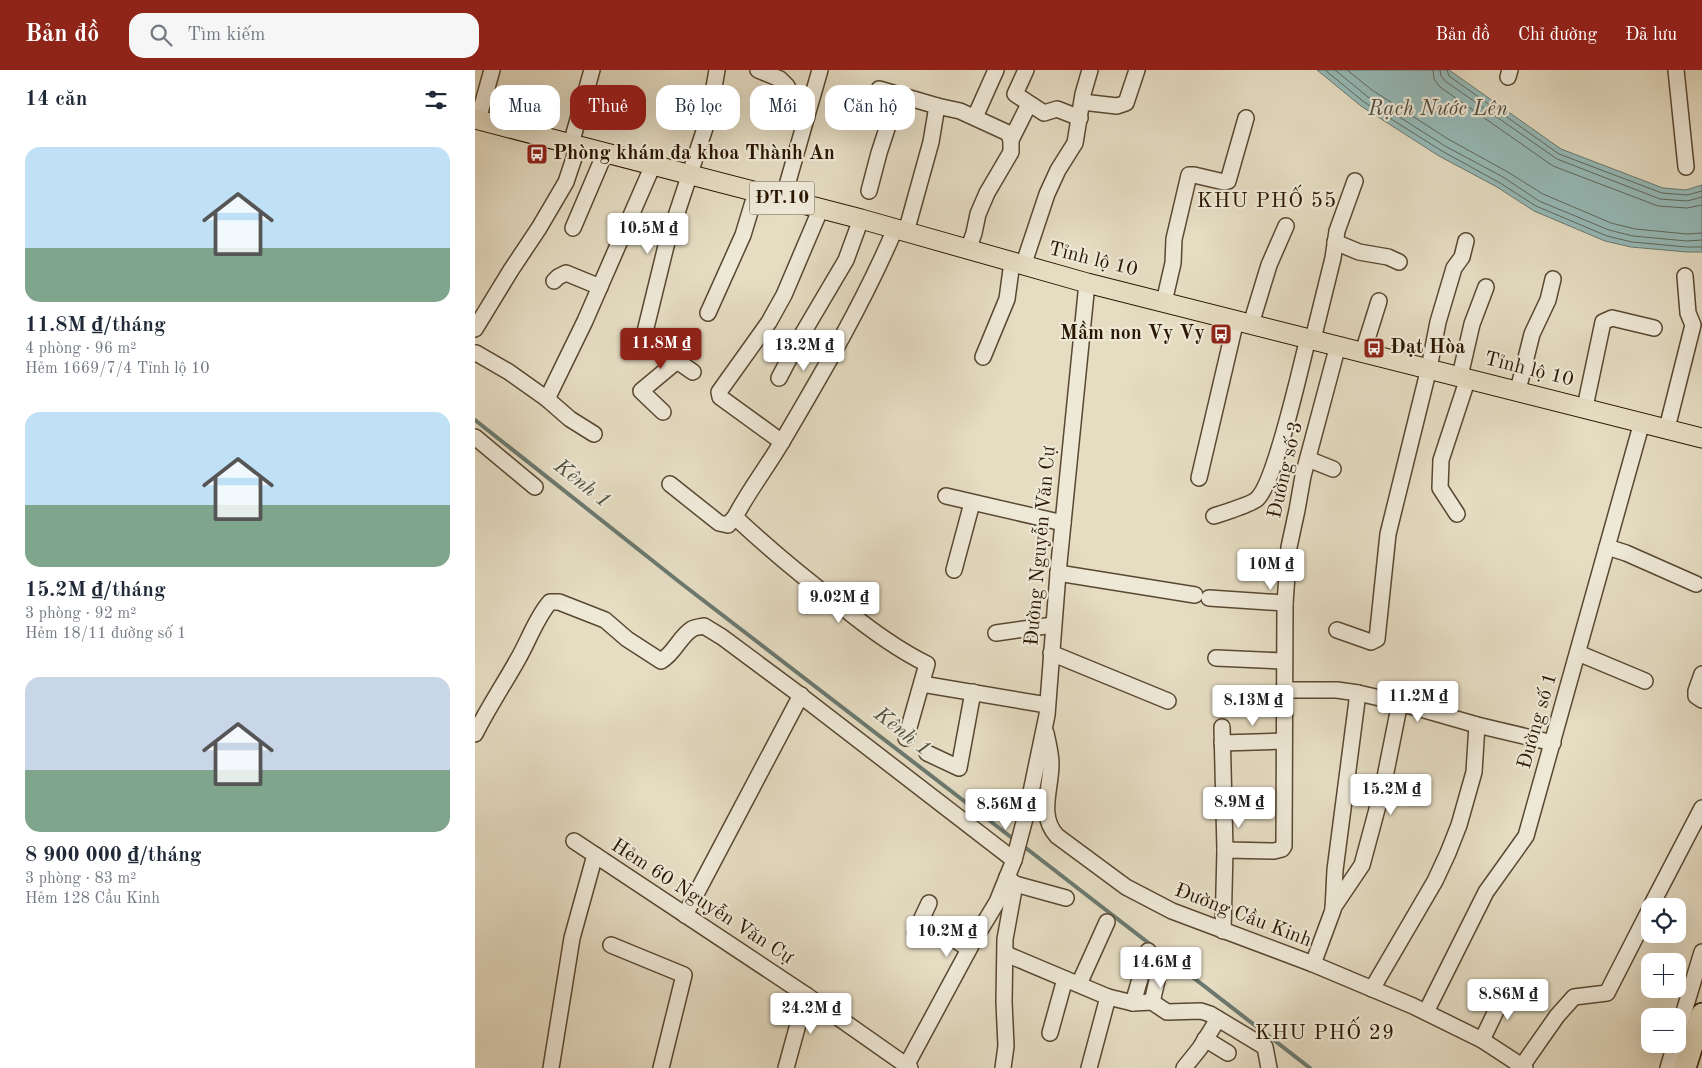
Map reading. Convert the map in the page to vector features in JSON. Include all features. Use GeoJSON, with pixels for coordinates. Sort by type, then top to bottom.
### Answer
{"type":"FeatureCollection","features":[{"type":"Feature","properties":{"kind":"highway"},"geometry":{"type":"LineString","coordinates":[[1685,1068],[1702,1014]]}},
{"type":"Feature","properties":{"kind":"main road","name":"Tỉnh lộ 10"},"geometry":{"type":"LineString","coordinates":[[477,120],[821,208],[1087,283],[1518,390],[1702,438]]}},
{"type":"Feature","properties":{"kind":"street"},"geometry":{"type":"LineString","coordinates":[[477,120],[492,70]]}},
{"type":"Feature","properties":{"kind":"street"},"geometry":{"type":"LineString","coordinates":[[475,328],[539,228],[565,182],[592,70]]}},
{"type":"Feature","properties":{"kind":"street"},"geometry":{"type":"LineString","coordinates":[[693,372],[677,361],[642,344],[666,246],[709,116],[717,70]]}},
{"type":"Feature","properties":{"kind":"street"},"geometry":{"type":"LineString","coordinates":[[759,70],[780,80],[786,85]]}},
{"type":"Feature","properties":{"kind":"street"},"geometry":{"type":"LineString","coordinates":[[815,88],[820,70]]}},
{"type":"Feature","properties":{"kind":"street"},"geometry":{"type":"LineString","coordinates":[[1015,94],[1026,70]]}},
{"type":"Feature","properties":{"kind":"street"},"geometry":{"type":"LineString","coordinates":[[983,357],[1047,194],[1058,170],[1075,143],[1090,70]]}},
{"type":"Feature","properties":{"kind":"street"},"geometry":{"type":"LineString","coordinates":[[1676,70],[1686,167]]}},
{"type":"Feature","properties":{"kind":"street"},"geometry":{"type":"LineString","coordinates":[[1082,102],[1117,106],[1126,103],[1136,73]]}},
{"type":"Feature","properties":{"kind":"street"},"geometry":{"type":"LineString","coordinates":[[975,117],[991,74],[1015,94],[1044,113],[1057,109],[1080,118]]}},
{"type":"Feature","properties":{"kind":"street"},"geometry":{"type":"LineString","coordinates":[[915,100],[960,111],[975,117],[1008,133],[1011,140],[1011,152],[987,193],[978,214],[968,250]]}},
{"type":"Feature","properties":{"kind":"street"},"geometry":{"type":"LineString","coordinates":[[1011,140],[1029,104]]}},
{"type":"Feature","properties":{"kind":"street"},"geometry":{"type":"LineString","coordinates":[[732,521],[782,442],[879,265],[901,230],[931,142],[937,106]]}},
{"type":"Feature","properties":{"kind":"street"},"geometry":{"type":"LineString","coordinates":[[1164,302],[1173,263],[1174,240],[1189,175],[1194,174],[1224,182],[1228,181],[1246,118]]}},
{"type":"Feature","properties":{"kind":"street"},"geometry":{"type":"LineString","coordinates":[[783,199],[803,130]]}},
{"type":"Feature","properties":{"kind":"street"},"geometry":{"type":"LineString","coordinates":[[869,191],[887,130]]}},
{"type":"Feature","properties":{"kind":"street"},"geometry":{"type":"LineString","coordinates":[[573,228],[605,153]]}},
{"type":"Feature","properties":{"kind":"street"},"geometry":{"type":"LineString","coordinates":[[547,399],[653,165]]}},
{"type":"Feature","properties":{"kind":"street"},"geometry":{"type":"LineString","coordinates":[[1214,516],[1257,500],[1266,485],[1278,452],[1333,258],[1337,231],[1355,180]]}},
{"type":"Feature","properties":{"kind":"street"},"geometry":{"type":"LineString","coordinates":[[708,313],[743,235],[756,192]]}},
{"type":"Feature","properties":{"kind":"street"},"geometry":{"type":"LineString","coordinates":[[782,442],[720,397],[719,392],[769,322],[792,277],[821,208]]}},
{"type":"Feature","properties":{"kind":"street"},"geometry":{"type":"LineString","coordinates":[[779,378],[846,260],[861,219]]}},
{"type":"Feature","properties":{"kind":"street"},"geometry":{"type":"LineString","coordinates":[[1199,478],[1243,322],[1286,226]]}},
{"type":"Feature","properties":{"kind":"street"},"geometry":{"type":"LineString","coordinates":[[1337,630],[1371,642],[1377,639],[1388,534],[1447,288],[1454,268],[1462,257],[1466,241]]}},
{"type":"Feature","properties":{"kind":"street"},"geometry":{"type":"LineString","coordinates":[[1335,242],[1359,252],[1388,257],[1399,262]]}},
{"type":"Feature","properties":{"kind":"street"},"geometry":{"type":"LineString","coordinates":[[554,281],[565,273],[599,287]]}},
{"type":"Feature","properties":{"kind":"street"},"geometry":{"type":"LineString","coordinates":[[1667,428],[1696,340],[1688,313],[1685,276]]}},
{"type":"Feature","properties":{"kind":"street"},"geometry":{"type":"LineString","coordinates":[[1518,390],[1532,334],[1548,300],[1553,279]]}},
{"type":"Feature","properties":{"kind":"street","name":"Đường Nguyễn Văn Cự"},"geometry":{"type":"LineString","coordinates":[[1011,880],[1045,727],[1053,625],[1087,283]]}},
{"type":"Feature","properties":{"kind":"street"},"geometry":{"type":"LineString","coordinates":[[1457,514],[1440,488],[1441,460],[1464,377],[1472,324],[1486,287]]}},
{"type":"Feature","properties":{"kind":"street"},"geometry":{"type":"LineString","coordinates":[[1363,352],[1379,301]]}},
{"type":"Feature","properties":{"kind":"street"},"geometry":{"type":"LineString","coordinates":[[1585,407],[1603,322],[1612,318],[1655,328]]}},
{"type":"Feature","properties":{"kind":"street","name":"Đường số 3"},"geometry":{"type":"LineString","coordinates":[[1225,850],[1274,851],[1282,849],[1284,846],[1284,661],[1285,603],[1289,547],[1307,459],[1337,345]]}},
{"type":"Feature","properties":{"kind":"street"},"geometry":{"type":"LineString","coordinates":[[476,353],[509,372],[547,399],[570,419],[594,434]]}},
{"type":"Feature","properties":{"kind":"street"},"geometry":{"type":"LineString","coordinates":[[663,412],[641,391],[677,361]]}},
{"type":"Feature","properties":{"kind":"street","name":"Đường số 1"},"geometry":{"type":"LineString","coordinates":[[1426,1012],[1486,892],[1526,836],[1642,422]]}},
{"type":"Feature","properties":{"kind":"street"},"geometry":{"type":"LineString","coordinates":[[475,437],[535,487]]}},
{"type":"Feature","properties":{"kind":"street"},"geometry":{"type":"LineString","coordinates":[[1307,459],[1333,469]]}},
{"type":"Feature","properties":{"kind":"street"},"geometry":{"type":"LineString","coordinates":[[670,484],[719,523],[732,521],[855,617],[905,653],[927,664],[906,738]]}},
{"type":"Feature","properties":{"kind":"street"},"geometry":{"type":"LineString","coordinates":[[946,496],[1063,523]]}},
{"type":"Feature","properties":{"kind":"street"},"geometry":{"type":"LineString","coordinates":[[954,570],[972,503]]}},
{"type":"Feature","properties":{"kind":"street"},"geometry":{"type":"LineString","coordinates":[[1607,547],[1626,553],[1696,584]]}},
{"type":"Feature","properties":{"kind":"street"},"geometry":{"type":"LineString","coordinates":[[1058,573],[1202,597],[1285,603]]}},
{"type":"Feature","properties":{"kind":"street"},"geometry":{"type":"LineString","coordinates":[[475,734],[487,708],[518,660],[542,610],[550,602],[559,602],[605,620],[627,639],[661,661],[670,656],[682,638],[692,629],[704,626],[801,695],[1014,860]]}},
{"type":"Feature","properties":{"kind":"street"},"geometry":{"type":"LineString","coordinates":[[996,633],[1053,625]]}},
{"type":"Feature","properties":{"kind":"street"},"geometry":{"type":"LineString","coordinates":[[1051,653],[1168,701]]}},
{"type":"Feature","properties":{"kind":"street"},"geometry":{"type":"LineString","coordinates":[[1578,653],[1645,681]]}},
{"type":"Feature","properties":{"kind":"street"},"geometry":{"type":"LineString","coordinates":[[1216,658],[1284,661]]}},
{"type":"Feature","properties":{"kind":"street"},"geometry":{"type":"LineString","coordinates":[[1702,674],[1696,696],[1702,700]]}},
{"type":"Feature","properties":{"kind":"street"},"geometry":{"type":"LineString","coordinates":[[922,684],[1047,705]]}},
{"type":"Feature","properties":{"kind":"street"},"geometry":{"type":"LineString","coordinates":[[1285,690],[1337,690],[1359,693],[1399,702],[1477,725],[1553,743]]}},
{"type":"Feature","properties":{"kind":"street"},"geometry":{"type":"LineString","coordinates":[[927,753],[959,768],[973,692]]}},
{"type":"Feature","properties":{"kind":"street"},"geometry":{"type":"LineString","coordinates":[[1333,910],[1335,870],[1359,693]]}},
{"type":"Feature","properties":{"kind":"street"},"geometry":{"type":"LineString","coordinates":[[685,914],[801,695]]}},
{"type":"Feature","properties":{"kind":"street"},"geometry":{"type":"LineString","coordinates":[[1313,964],[1333,910],[1362,865],[1383,787],[1399,702]]}},
{"type":"Feature","properties":{"kind":"street"},"geometry":{"type":"LineString","coordinates":[[1373,989],[1435,880],[1448,853],[1459,825],[1474,772],[1477,725]]}},
{"type":"Feature","properties":{"kind":"street","name":"Đường Cầu Kinh"},"geometry":{"type":"LineString","coordinates":[[1045,727],[1051,763],[1046,814],[1052,830],[1057,836],[1126,887],[1172,911],[1223,932],[1313,964],[1426,1012],[1483,1040],[1523,1067]]}},
{"type":"Feature","properties":{"kind":"street"},"geometry":{"type":"LineString","coordinates":[[1222,727],[1225,850],[1223,932]]}},
{"type":"Feature","properties":{"kind":"street"},"geometry":{"type":"LineString","coordinates":[[1222,743],[1284,741]]}},
{"type":"Feature","properties":{"kind":"street"},"geometry":{"type":"LineString","coordinates":[[1656,898],[1702,808]]}},
{"type":"Feature","properties":{"kind":"street","name":"Hẻm 60 Nguyễn Văn Cự"},"geometry":{"type":"LineString","coordinates":[[574,841],[807,995],[907,1067]]}},
{"type":"Feature","properties":{"kind":"street"},"geometry":{"type":"LineString","coordinates":[[551,1068],[572,938],[595,855]]}},
{"type":"Feature","properties":{"kind":"street"},"geometry":{"type":"LineString","coordinates":[[1011,880],[1066,898]]}},
{"type":"Feature","properties":{"kind":"street"},"geometry":{"type":"LineString","coordinates":[[907,1067],[969,949],[1011,880]]}},
{"type":"Feature","properties":{"kind":"street"},"geometry":{"type":"LineString","coordinates":[[1003,1068],[1006,1046],[1004,1002],[1005,940],[1011,880]]}},
{"type":"Feature","properties":{"kind":"street"},"geometry":{"type":"LineString","coordinates":[[929,903],[919,926],[969,949]]}},
{"type":"Feature","properties":{"kind":"street"},"geometry":{"type":"LineString","coordinates":[[1050,1033],[1072,981],[1107,922]]}},
{"type":"Feature","properties":{"kind":"street"},"geometry":{"type":"LineString","coordinates":[[1523,1067],[1557,1016],[1573,997],[1607,993],[1641,927]]}},
{"type":"Feature","properties":{"kind":"street"},"geometry":{"type":"LineString","coordinates":[[611,945],[684,975],[661,1068]]}},
{"type":"Feature","properties":{"kind":"street"},"geometry":{"type":"LineString","coordinates":[[1133,1003],[1147,951]]}},
{"type":"Feature","properties":{"kind":"street"},"geometry":{"type":"LineString","coordinates":[[1685,1008],[1702,952]]}},
{"type":"Feature","properties":{"kind":"street"},"geometry":{"type":"LineString","coordinates":[[1006,954],[1108,997],[1133,1003],[1153,1002],[1167,1012],[1201,1011],[1265,1047],[1269,1068]]}},
{"type":"Feature","properties":{"kind":"street"},"geometry":{"type":"LineString","coordinates":[[1153,1002],[1162,960]]}},
{"type":"Feature","properties":{"kind":"street"},"geometry":{"type":"LineString","coordinates":[[1483,1040],[1506,990]]}},
{"type":"Feature","properties":{"kind":"street"},"geometry":{"type":"LineString","coordinates":[[786,1068],[807,995]]}},
{"type":"Feature","properties":{"kind":"street"},"geometry":{"type":"LineString","coordinates":[[1089,1068],[1108,997]]}},
{"type":"Feature","properties":{"kind":"street"},"geometry":{"type":"LineString","coordinates":[[1184,1068],[1218,1019]]}},
{"type":"Feature","properties":{"kind":"street"},"geometry":{"type":"LineString","coordinates":[[1205,1039],[1228,1053]]}},
{"type":"Feature","properties":{"kind":"street"},"geometry":{"type":"LineString","coordinates":[[1668,1068],[1672,1053]]}},
{"type":"Feature","properties":{"kind":"water","name":"Rạch Nước Lên"},"geometry":{"type":"Polygon","coordinates":[[[1317,70],[1449,70],[1561,149],[1663,188],[1686,190],[1702,185],[1702,252],[1631,247],[1605,241],[1534,211],[1497,187],[1439,156],[1361,106],[1317,70]]]}},
{"type":"Feature","properties":{"kind":"waterway","name":"Kênh 1"},"geometry":{"type":"LineString","coordinates":[[475,420],[682,584],[1016,841]]}},
{"type":"Feature","properties":{"kind":"waterway","name":"Kênh 1"},"geometry":{"type":"LineString","coordinates":[[1022,845],[1310,1068]]}},
{"type":"Feature","properties":{"kind":"place","name":"Phòng khám đa khoa Thành An"},"geometry":{"type":"Point","coordinates":[537,154]}},
{"type":"Feature","properties":{"kind":"place","name":"Mầm non Vy Vy"},"geometry":{"type":"Point","coordinates":[1221,334]}},
{"type":"Feature","properties":{"kind":"place","name":"Đạt Hòa"},"geometry":{"type":"Point","coordinates":[1374,348]}},
{"type":"Feature","properties":{"kind":"district","name":"KHU PHỐ 55"},"geometry":{"type":"Point","coordinates":[1267,201]}},
{"type":"Feature","properties":{"kind":"district","name":"KHU PHỐ 29"},"geometry":{"type":"Point","coordinates":[1325,1033]}}]}
